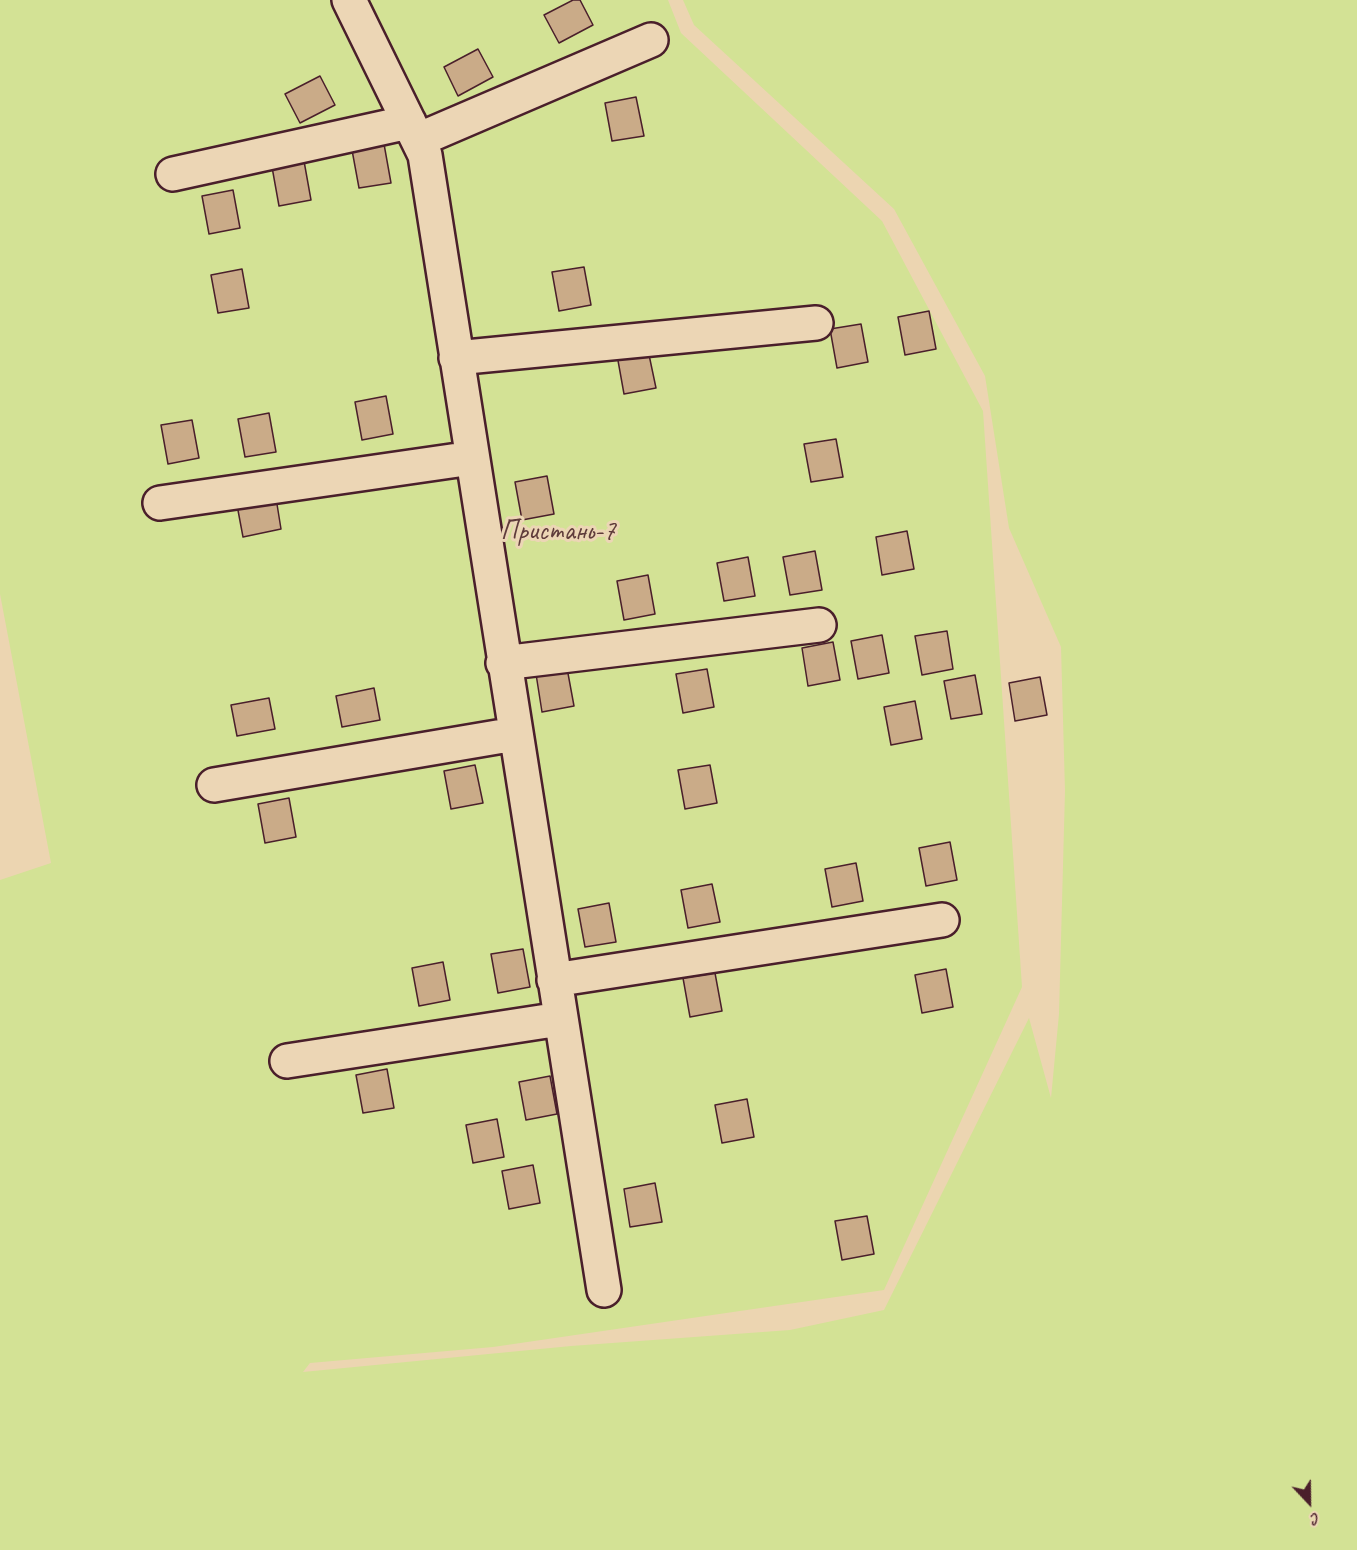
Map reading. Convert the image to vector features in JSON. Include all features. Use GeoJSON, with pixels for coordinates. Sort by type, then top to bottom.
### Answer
{"type":"FeatureCollection","features":[{"type":"Feature","properties":{"kind":"lane"},"geometry":{"type":"LineString","coordinates":[[349,0],[425,156],[503,663],[604,1290]]}},
{"type":"Feature","properties":{"kind":"lane"},"geometry":{"type":"LineString","coordinates":[[173,174],[414,131],[651,40]]}},
{"type":"Feature","properties":{"kind":"lane"},"geometry":{"type":"LineString","coordinates":[[456,358],[816,323]]}},
{"type":"Feature","properties":{"kind":"lane"},"geometry":{"type":"LineString","coordinates":[[160,503],[472,458]]}},
{"type":"Feature","properties":{"kind":"lane"},"geometry":{"type":"LineString","coordinates":[[503,663],[819,625]]}},
{"type":"Feature","properties":{"kind":"lane"},"geometry":{"type":"LineString","coordinates":[[214,786],[515,734]]}},
{"type":"Feature","properties":{"kind":"lane"},"geometry":{"type":"LineString","coordinates":[[554,980],[942,920]]}},
{"type":"Feature","properties":{"kind":"lane"},"geometry":{"type":"LineString","coordinates":[[288,1061],[560,1019]]}},
{"type":"Feature","properties":{"kind":"green space","name":"Пристань-7"},"geometry":{"type":"Polygon","coordinates":[[[0,0],[668,0],[681,33],[882,221],[983,411],[1022,987],[884,1290],[493,1347],[310,1363],[303,1372],[571,1346],[790,1330],[884,1310],[1029,1018],[1051,1098],[1059,1014],[1065,791],[1061,647],[1009,528],[985,376],[894,209],[694,25],[683,0],[1357,0],[1357,1550],[0,1550],[0,880],[51,863],[0,594],[0,0]]]}},
{"type":"Feature","properties":{"kind":"building"},"geometry":{"type":"Polygon","coordinates":[[[573,0],[580,0],[593,25],[559,43],[544,15],[573,0]]]}},
{"type":"Feature","properties":{"kind":"building"},"geometry":{"type":"Polygon","coordinates":[[[478,49],[493,77],[458,96],[444,67],[478,49]]]}},
{"type":"Feature","properties":{"kind":"building"},"geometry":{"type":"Polygon","coordinates":[[[320,76],[335,105],[300,123],[285,94],[320,76]]]}},
{"type":"Feature","properties":{"kind":"building"},"geometry":{"type":"Polygon","coordinates":[[[636,97],[644,136],[612,141],[605,103],[636,97]]]}},
{"type":"Feature","properties":{"kind":"building"},"geometry":{"type":"Polygon","coordinates":[[[384,144],[391,183],[359,188],[352,150],[384,144]]]}},
{"type":"Feature","properties":{"kind":"building"},"geometry":{"type":"Polygon","coordinates":[[[304,161],[311,200],[279,206],[272,167],[304,161]]]}},
{"type":"Feature","properties":{"kind":"building"},"geometry":{"type":"Polygon","coordinates":[[[233,190],[240,228],[209,234],[202,196],[233,190]]]}},
{"type":"Feature","properties":{"kind":"building"},"geometry":{"type":"Polygon","coordinates":[[[584,267],[591,305],[559,311],[552,272],[584,267]]]}},
{"type":"Feature","properties":{"kind":"building"},"geometry":{"type":"Polygon","coordinates":[[[242,269],[249,308],[218,313],[211,275],[242,269]]]}},
{"type":"Feature","properties":{"kind":"building"},"geometry":{"type":"Polygon","coordinates":[[[929,311],[936,349],[905,355],[898,317],[929,311]]]}},
{"type":"Feature","properties":{"kind":"building"},"geometry":{"type":"Polygon","coordinates":[[[861,324],[868,362],[837,368],[830,329],[861,324]]]}},
{"type":"Feature","properties":{"kind":"building"},"geometry":{"type":"Polygon","coordinates":[[[648,350],[656,388],[624,394],[617,355],[648,350]]]}},
{"type":"Feature","properties":{"kind":"building"},"geometry":{"type":"Polygon","coordinates":[[[386,396],[393,434],[362,440],[355,402],[386,396]]]}},
{"type":"Feature","properties":{"kind":"building"},"geometry":{"type":"Polygon","coordinates":[[[269,413],[276,452],[245,457],[238,419],[269,413]]]}},
{"type":"Feature","properties":{"kind":"building"},"geometry":{"type":"Polygon","coordinates":[[[192,420],[199,458],[168,464],[161,425],[192,420]]]}},
{"type":"Feature","properties":{"kind":"building"},"geometry":{"type":"Polygon","coordinates":[[[836,439],[843,477],[811,482],[804,444],[836,439]]]}},
{"type":"Feature","properties":{"kind":"building"},"geometry":{"type":"Polygon","coordinates":[[[547,476],[554,514],[522,520],[515,482],[547,476]]]}},
{"type":"Feature","properties":{"kind":"building"},"geometry":{"type":"Polygon","coordinates":[[[276,498],[281,529],[243,537],[237,505],[276,498]]]}},
{"type":"Feature","properties":{"kind":"building"},"geometry":{"type":"Polygon","coordinates":[[[907,531],[914,569],[882,575],[876,537],[907,531]]]}},
{"type":"Feature","properties":{"kind":"building"},"geometry":{"type":"Polygon","coordinates":[[[815,551],[822,590],[790,595],[783,557],[815,551]]]}},
{"type":"Feature","properties":{"kind":"building"},"geometry":{"type":"Polygon","coordinates":[[[748,557],[755,596],[724,601],[717,563],[748,557]]]}},
{"type":"Feature","properties":{"kind":"building"},"geometry":{"type":"Polygon","coordinates":[[[648,575],[655,614],[624,620],[617,581],[648,575]]]}},
{"type":"Feature","properties":{"kind":"building"},"geometry":{"type":"Polygon","coordinates":[[[947,631],[953,669],[922,675],[915,636],[947,631]]]}},
{"type":"Feature","properties":{"kind":"building"},"geometry":{"type":"Polygon","coordinates":[[[882,635],[889,673],[858,679],[851,641],[882,635]]]}},
{"type":"Feature","properties":{"kind":"building"},"geometry":{"type":"Polygon","coordinates":[[[833,642],[840,680],[808,686],[802,648],[833,642]]]}},
{"type":"Feature","properties":{"kind":"building"},"geometry":{"type":"Polygon","coordinates":[[[567,668],[574,706],[542,712],[536,674],[567,668]]]}},
{"type":"Feature","properties":{"kind":"building"},"geometry":{"type":"Polygon","coordinates":[[[707,669],[714,707],[683,713],[676,674],[707,669]]]}},
{"type":"Feature","properties":{"kind":"building"},"geometry":{"type":"Polygon","coordinates":[[[975,675],[982,714],[951,719],[944,681],[975,675]]]}},
{"type":"Feature","properties":{"kind":"building"},"geometry":{"type":"Polygon","coordinates":[[[1040,677],[1047,715],[1015,721],[1009,683],[1040,677]]]}},
{"type":"Feature","properties":{"kind":"building"},"geometry":{"type":"Polygon","coordinates":[[[374,688],[380,720],[342,727],[336,696],[374,688]]]}},
{"type":"Feature","properties":{"kind":"building"},"geometry":{"type":"Polygon","coordinates":[[[269,698],[275,729],[237,736],[231,705],[269,698]]]}},
{"type":"Feature","properties":{"kind":"building"},"geometry":{"type":"Polygon","coordinates":[[[915,701],[922,739],[891,745],[884,707],[915,701]]]}},
{"type":"Feature","properties":{"kind":"building"},"geometry":{"type":"Polygon","coordinates":[[[475,765],[483,803],[451,809],[444,771],[475,765]]]}},
{"type":"Feature","properties":{"kind":"building"},"geometry":{"type":"Polygon","coordinates":[[[710,765],[717,803],[685,809],[678,770],[710,765]]]}},
{"type":"Feature","properties":{"kind":"building"},"geometry":{"type":"Polygon","coordinates":[[[289,798],[296,837],[265,843],[258,804],[289,798]]]}},
{"type":"Feature","properties":{"kind":"building"},"geometry":{"type":"Polygon","coordinates":[[[950,842],[957,880],[926,886],[919,848],[950,842]]]}},
{"type":"Feature","properties":{"kind":"building"},"geometry":{"type":"Polygon","coordinates":[[[856,863],[863,901],[832,907],[825,869],[856,863]]]}},
{"type":"Feature","properties":{"kind":"building"},"geometry":{"type":"Polygon","coordinates":[[[712,884],[720,922],[688,928],[681,890],[712,884]]]}},
{"type":"Feature","properties":{"kind":"building"},"geometry":{"type":"Polygon","coordinates":[[[609,903],[616,942],[585,947],[578,909],[609,903]]]}},
{"type":"Feature","properties":{"kind":"building"},"geometry":{"type":"Polygon","coordinates":[[[523,949],[530,987],[498,993],[491,954],[523,949]]]}},
{"type":"Feature","properties":{"kind":"building"},"geometry":{"type":"Polygon","coordinates":[[[443,962],[450,1000],[419,1006],[412,968],[443,962]]]}},
{"type":"Feature","properties":{"kind":"building"},"geometry":{"type":"Polygon","coordinates":[[[946,969],[953,1007],[922,1013],[915,975],[946,969]]]}},
{"type":"Feature","properties":{"kind":"building"},"geometry":{"type":"Polygon","coordinates":[[[715,973],[722,1011],[690,1017],[683,978],[715,973]]]}},
{"type":"Feature","properties":{"kind":"building"},"geometry":{"type":"Polygon","coordinates":[[[387,1069],[394,1108],[363,1113],[356,1075],[387,1069]]]}},
{"type":"Feature","properties":{"kind":"building"},"geometry":{"type":"Polygon","coordinates":[[[550,1076],[557,1114],[526,1120],[519,1082],[550,1076]]]}},
{"type":"Feature","properties":{"kind":"building"},"geometry":{"type":"Polygon","coordinates":[[[747,1099],[754,1137],[722,1143],[715,1105],[747,1099]]]}},
{"type":"Feature","properties":{"kind":"building"},"geometry":{"type":"Polygon","coordinates":[[[497,1119],[504,1157],[473,1163],[466,1125],[497,1119]]]}},
{"type":"Feature","properties":{"kind":"building"},"geometry":{"type":"Polygon","coordinates":[[[533,1165],[540,1203],[509,1209],[502,1171],[533,1165]]]}},
{"type":"Feature","properties":{"kind":"building"},"geometry":{"type":"Polygon","coordinates":[[[655,1183],[662,1222],[630,1227],[624,1189],[655,1183]]]}},
{"type":"Feature","properties":{"kind":"building"},"geometry":{"type":"Polygon","coordinates":[[[867,1216],[874,1254],[842,1260],[835,1221],[867,1216]]]}}]}
